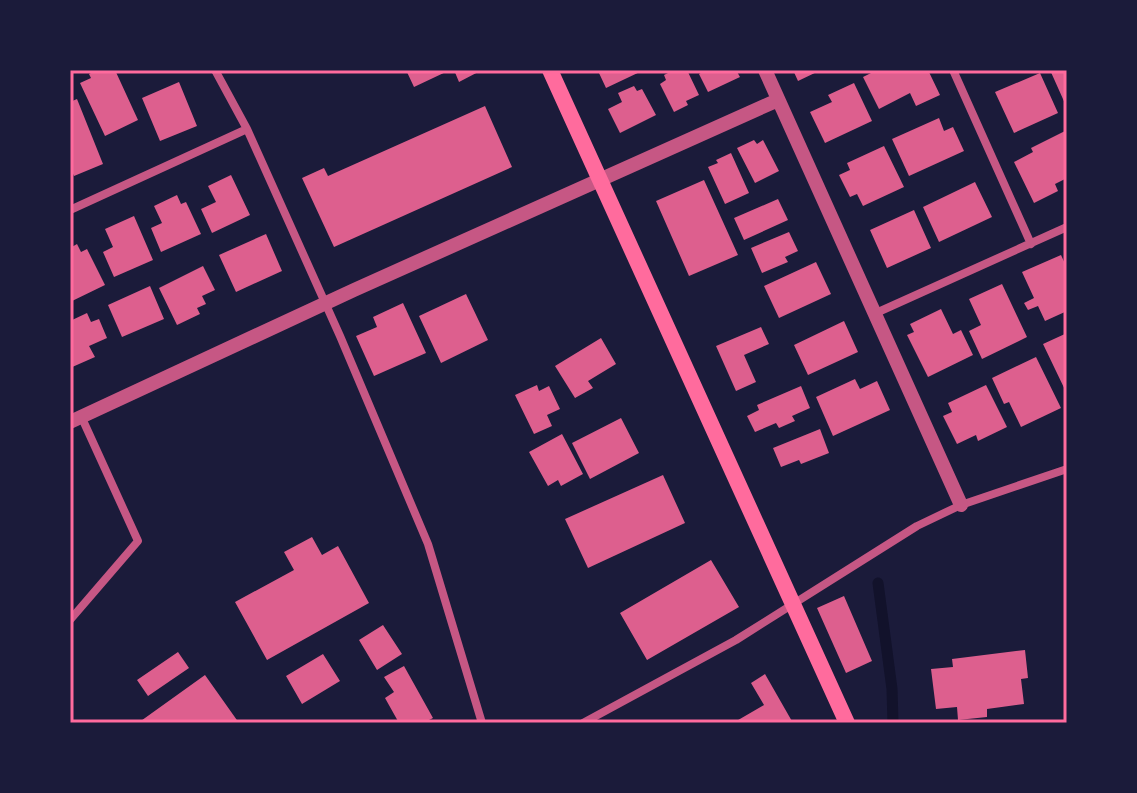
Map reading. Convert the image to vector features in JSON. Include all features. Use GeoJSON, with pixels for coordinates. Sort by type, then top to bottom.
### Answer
{"type":"FeatureCollection","features":[{"type":"Feature","properties":{"kind":"main road"},"geometry":{"type":"LineString","coordinates":[[550,70],[847,723]]}},
{"type":"Feature","properties":{"kind":"street"},"geometry":{"type":"LineString","coordinates":[[215,70],[247,129],[428,544],[482,723]]}},
{"type":"Feature","properties":{"kind":"street"},"geometry":{"type":"LineString","coordinates":[[765,70],[961,505]]}},
{"type":"Feature","properties":{"kind":"street"},"geometry":{"type":"LineString","coordinates":[[953,70],[1031,244]]}},
{"type":"Feature","properties":{"kind":"street"},"geometry":{"type":"LineString","coordinates":[[70,620],[138,541],[76,419],[324,303],[778,100]]}},
{"type":"Feature","properties":{"kind":"street"},"geometry":{"type":"LineString","coordinates":[[70,210],[247,129]]}},
{"type":"Feature","properties":{"kind":"street"},"geometry":{"type":"LineString","coordinates":[[876,313],[1067,227]]}},
{"type":"Feature","properties":{"kind":"street"},"geometry":{"type":"LineString","coordinates":[[583,723],[736,640],[917,526],[961,505],[1067,469]]}},
{"type":"Feature","properties":{"kind":"building"},"geometry":{"type":"Polygon","coordinates":[[[96,70],[115,70],[138,120],[105,136],[80,83],[91,78],[89,74],[96,70]]]}},
{"type":"Feature","properties":{"kind":"building"},"geometry":{"type":"Polygon","coordinates":[[[406,70],[450,70],[414,87],[406,70]]]}},
{"type":"Feature","properties":{"kind":"building"},"geometry":{"type":"Polygon","coordinates":[[[454,70],[482,70],[459,82],[454,70]]]}},
{"type":"Feature","properties":{"kind":"building"},"geometry":{"type":"Polygon","coordinates":[[[605,70],[644,70],[606,88],[599,73],[605,70]]]}},
{"type":"Feature","properties":{"kind":"building"},"geometry":{"type":"Polygon","coordinates":[[[674,70],[687,70],[699,95],[674,112],[660,84],[666,80],[664,75],[674,70]]]}},
{"type":"Feature","properties":{"kind":"building"},"geometry":{"type":"Polygon","coordinates":[[[705,70],[736,70],[740,77],[708,92],[699,74],[705,70]]]}},
{"type":"Feature","properties":{"kind":"building"},"geometry":{"type":"Polygon","coordinates":[[[793,70],[821,70],[798,81],[793,70]]]}},
{"type":"Feature","properties":{"kind":"building"},"geometry":{"type":"Polygon","coordinates":[[[877,70],[928,70],[940,95],[916,106],[910,93],[879,109],[863,77],[877,70]]]}},
{"type":"Feature","properties":{"kind":"building"},"geometry":{"type":"Polygon","coordinates":[[[1050,70],[1067,70],[1067,108],[1050,70]]]}},
{"type":"Feature","properties":{"kind":"building"},"geometry":{"type":"Polygon","coordinates":[[[1040,73],[1058,113],[1014,133],[995,92],[1040,73]]]}},
{"type":"Feature","properties":{"kind":"building"},"geometry":{"type":"Polygon","coordinates":[[[179,82],[197,126],[160,141],[142,98],[179,82]]]}},
{"type":"Feature","properties":{"kind":"building"},"geometry":{"type":"Polygon","coordinates":[[[854,83],[872,121],[825,143],[810,112],[832,102],[828,95],[854,83]]]}},
{"type":"Feature","properties":{"kind":"building"},"geometry":{"type":"Polygon","coordinates":[[[634,86],[637,91],[642,89],[656,115],[620,133],[608,109],[622,102],[618,93],[634,86]]]}},
{"type":"Feature","properties":{"kind":"building"},"geometry":{"type":"Polygon","coordinates":[[[77,99],[103,164],[74,176],[70,167],[70,102],[77,99]]]}},
{"type":"Feature","properties":{"kind":"building"},"geometry":{"type":"Polygon","coordinates":[[[485,106],[512,167],[334,247],[302,178],[324,168],[328,176],[485,106]]]}},
{"type":"Feature","properties":{"kind":"building"},"geometry":{"type":"Polygon","coordinates":[[[939,118],[944,131],[953,127],[964,151],[909,176],[892,139],[939,118]]]}},
{"type":"Feature","properties":{"kind":"building"},"geometry":{"type":"Polygon","coordinates":[[[1067,130],[1067,178],[1055,184],[1058,191],[1034,203],[1014,162],[1033,152],[1031,148],[1067,130]]]}},
{"type":"Feature","properties":{"kind":"building"},"geometry":{"type":"Polygon","coordinates":[[[754,140],[757,144],[763,140],[779,171],[755,183],[737,148],[754,140]]]}},
{"type":"Feature","properties":{"kind":"building"},"geometry":{"type":"Polygon","coordinates":[[[884,146],[904,187],[863,206],[857,194],[850,197],[839,175],[850,170],[847,163],[884,146]]]}},
{"type":"Feature","properties":{"kind":"building"},"geometry":{"type":"Polygon","coordinates":[[[731,153],[749,193],[725,204],[708,167],[731,153]]]}},
{"type":"Feature","properties":{"kind":"building"},"geometry":{"type":"Polygon","coordinates":[[[231,175],[250,215],[212,233],[201,209],[216,202],[208,186],[231,175]]]}},
{"type":"Feature","properties":{"kind":"building"},"geometry":{"type":"Polygon","coordinates":[[[704,180],[738,255],[689,276],[656,201],[704,180]]]}},
{"type":"Feature","properties":{"kind":"building"},"geometry":{"type":"Polygon","coordinates":[[[975,182],[992,217],[939,242],[923,207],[975,182]]]}},
{"type":"Feature","properties":{"kind":"building"},"geometry":{"type":"Polygon","coordinates":[[[177,195],[181,204],[186,202],[201,234],[161,252],[151,228],[162,223],[154,206],[177,195]]]}},
{"type":"Feature","properties":{"kind":"building"},"geometry":{"type":"Polygon","coordinates":[[[778,199],[788,220],[744,240],[734,218],[778,199]]]}},
{"type":"Feature","properties":{"kind":"building"},"geometry":{"type":"Polygon","coordinates":[[[914,210],[931,248],[887,268],[870,230],[914,210]]]}},
{"type":"Feature","properties":{"kind":"building"},"geometry":{"type":"Polygon","coordinates":[[[134,216],[153,260],[114,277],[103,252],[113,247],[105,229],[134,216]]]}},
{"type":"Feature","properties":{"kind":"building"},"geometry":{"type":"Polygon","coordinates":[[[789,232],[798,251],[785,257],[788,262],[762,273],[751,248],[789,232]]]}},
{"type":"Feature","properties":{"kind":"building"},"geometry":{"type":"Polygon","coordinates":[[[266,234],[282,271],[236,292],[219,255],[266,234]]]}},
{"type":"Feature","properties":{"kind":"building"},"geometry":{"type":"Polygon","coordinates":[[[77,244],[81,252],[87,249],[105,285],[70,302],[70,248],[77,244]]]}},
{"type":"Feature","properties":{"kind":"building"},"geometry":{"type":"Polygon","coordinates":[[[1061,255],[1067,268],[1067,311],[1045,321],[1038,306],[1028,310],[1024,303],[1034,298],[1022,272],[1061,255]]]}},
{"type":"Feature","properties":{"kind":"building"},"geometry":{"type":"Polygon","coordinates":[[[816,262],[831,294],[779,318],[764,286],[816,262]]]}},
{"type":"Feature","properties":{"kind":"building"},"geometry":{"type":"Polygon","coordinates":[[[203,266],[215,290],[202,296],[206,304],[197,308],[200,314],[177,325],[159,288],[203,266]]]}},
{"type":"Feature","properties":{"kind":"building"},"geometry":{"type":"Polygon","coordinates":[[[1002,284],[1027,337],[982,359],[969,331],[981,325],[969,299],[1002,284]]]}},
{"type":"Feature","properties":{"kind":"building"},"geometry":{"type":"Polygon","coordinates":[[[150,286],[164,319],[122,337],[108,305],[150,286]]]}},
{"type":"Feature","properties":{"kind":"building"},"geometry":{"type":"Polygon","coordinates":[[[466,294],[488,340],[441,363],[419,316],[466,294]]]}},
{"type":"Feature","properties":{"kind":"building"},"geometry":{"type":"Polygon","coordinates":[[[403,303],[426,353],[374,376],[356,336],[377,327],[373,317],[403,303]]]}},
{"type":"Feature","properties":{"kind":"building"},"geometry":{"type":"Polygon","coordinates":[[[941,309],[953,334],[961,330],[973,355],[928,377],[907,335],[914,332],[910,324],[941,309]]]}},
{"type":"Feature","properties":{"kind":"building"},"geometry":{"type":"Polygon","coordinates":[[[87,313],[91,322],[99,319],[107,338],[89,346],[95,357],[70,368],[70,321],[87,313]]]}},
{"type":"Feature","properties":{"kind":"building"},"geometry":{"type":"Polygon","coordinates":[[[844,321],[858,352],[808,375],[794,345],[844,321]]]}},
{"type":"Feature","properties":{"kind":"building"},"geometry":{"type":"Polygon","coordinates":[[[761,327],[769,344],[744,355],[756,382],[736,391],[716,346],[761,327]]]}},
{"type":"Feature","properties":{"kind":"building"},"geometry":{"type":"Polygon","coordinates":[[[1067,333],[1067,394],[1043,344],[1067,333]]]}},
{"type":"Feature","properties":{"kind":"building"},"geometry":{"type":"Polygon","coordinates":[[[601,338],[616,364],[588,381],[593,388],[575,398],[555,366],[601,338]]]}},
{"type":"Feature","properties":{"kind":"building"},"geometry":{"type":"Polygon","coordinates":[[[1036,357],[1061,408],[1021,427],[1009,402],[1004,404],[992,378],[1036,357]]]}},
{"type":"Feature","properties":{"kind":"building"},"geometry":{"type":"Polygon","coordinates":[[[855,379],[860,389],[877,381],[890,410],[833,436],[816,397],[855,379]]]}},
{"type":"Feature","properties":{"kind":"building"},"geometry":{"type":"Polygon","coordinates":[[[537,385],[539,391],[549,386],[560,409],[547,415],[552,426],[534,434],[515,395],[537,385]]]}},
{"type":"Feature","properties":{"kind":"building"},"geometry":{"type":"Polygon","coordinates":[[[986,385],[1007,427],[978,441],[976,435],[957,444],[943,416],[952,412],[948,403],[986,385]]]}},
{"type":"Feature","properties":{"kind":"building"},"geometry":{"type":"Polygon","coordinates":[[[801,386],[810,408],[792,416],[795,421],[779,428],[776,423],[755,432],[747,416],[759,410],[757,405],[801,386]]]}},
{"type":"Feature","properties":{"kind":"building"},"geometry":{"type":"Polygon","coordinates":[[[621,418],[639,453],[590,479],[572,443],[621,418]]]}},
{"type":"Feature","properties":{"kind":"building"},"geometry":{"type":"Polygon","coordinates":[[[820,429],[829,453],[801,464],[799,460],[781,467],[773,448],[820,429]]]}},
{"type":"Feature","properties":{"kind":"building"},"geometry":{"type":"Polygon","coordinates":[[[562,434],[583,474],[561,486],[558,480],[548,486],[529,452],[562,434]]]}},
{"type":"Feature","properties":{"kind":"building"},"geometry":{"type":"Polygon","coordinates":[[[663,475],[685,523],[588,568],[565,519],[663,475]]]}},
{"type":"Feature","properties":{"kind":"building"},"geometry":{"type":"Polygon","coordinates":[[[312,537],[322,555],[338,546],[369,603],[267,660],[235,602],[294,570],[284,552],[312,537]]]}},
{"type":"Feature","properties":{"kind":"building"},"geometry":{"type":"Polygon","coordinates":[[[711,560],[739,607],[647,660],[620,613],[711,560]]]}},
{"type":"Feature","properties":{"kind":"building"},"geometry":{"type":"Polygon","coordinates":[[[844,596],[872,661],[846,673],[817,608],[844,596]]]}},
{"type":"Feature","properties":{"kind":"building"},"geometry":{"type":"Polygon","coordinates":[[[383,625],[402,654],[377,670],[359,640],[383,625]]]}},
{"type":"Feature","properties":{"kind":"building"},"geometry":{"type":"Polygon","coordinates":[[[1025,650],[1028,678],[1021,679],[1024,704],[987,709],[987,717],[958,720],[957,707],[936,709],[931,669],[953,667],[952,659],[1025,650]]]}},
{"type":"Feature","properties":{"kind":"building"},"geometry":{"type":"Polygon","coordinates":[[[178,652],[189,668],[148,696],[137,680],[178,652]]]}},
{"type":"Feature","properties":{"kind":"building"},"geometry":{"type":"Polygon","coordinates":[[[323,654],[340,681],[302,704],[286,676],[323,654]]]}},
{"type":"Feature","properties":{"kind":"building"},"geometry":{"type":"Polygon","coordinates":[[[404,666],[433,718],[423,723],[399,723],[385,698],[394,692],[384,677],[404,666]]]}},
{"type":"Feature","properties":{"kind":"building"},"geometry":{"type":"Polygon","coordinates":[[[765,674],[793,723],[733,723],[764,705],[751,683],[765,674]]]}},
{"type":"Feature","properties":{"kind":"building"},"geometry":{"type":"Polygon","coordinates":[[[205,675],[239,723],[138,723],[205,675]]]}},
{"type":"Feature","properties":{"kind":"waterway"},"geometry":{"type":"LineString","coordinates":[[878,583],[892,689],[893,723]]}}]}
